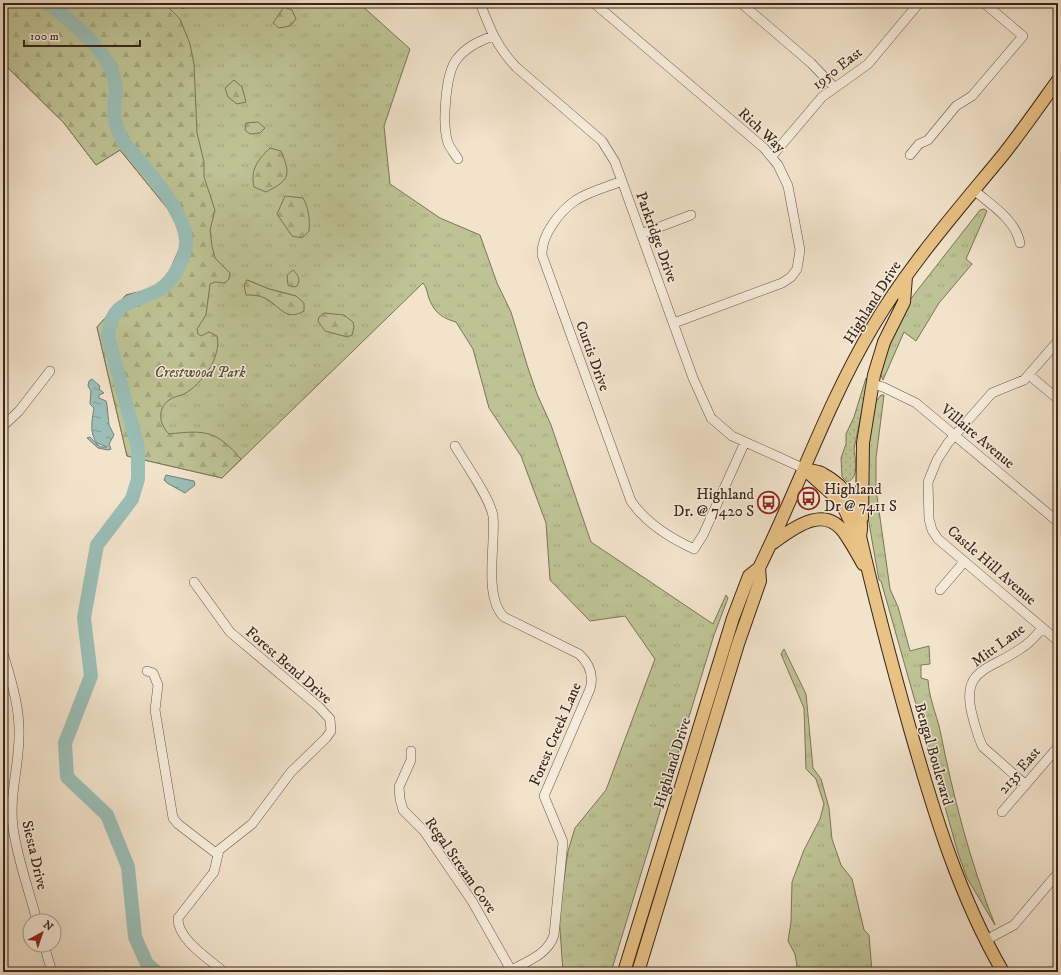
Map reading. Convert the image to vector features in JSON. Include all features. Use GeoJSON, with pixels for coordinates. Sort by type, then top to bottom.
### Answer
{"type":"FeatureCollection","features":[{"type":"Feature","properties":{"kind":"main road","name":"Highland Drive"},"geometry":{"type":"LineString","coordinates":[[624,972],[733,618],[749,576],[759,568],[772,543],[860,350],[906,276],[1008,148],[1058,80]]}},
{"type":"Feature","properties":{"kind":"main road"},"geometry":{"type":"LineString","coordinates":[[861,531],[863,443],[873,384],[884,342],[904,302],[906,276]]}},
{"type":"Feature","properties":{"kind":"main road","name":"Bengal Boulevard"},"geometry":{"type":"LineString","coordinates":[[805,469],[840,502],[847,514],[853,530],[861,531],[868,571],[903,706],[948,854],[971,911],[1003,972]]}},
{"type":"Feature","properties":{"kind":"main road"},"geometry":{"type":"LineString","coordinates":[[772,543],[807,521],[812,519],[825,520],[838,526],[847,536],[868,571]]}},
{"type":"Feature","properties":{"kind":"main road","name":"Highland Drive"},"geometry":{"type":"LineString","coordinates":[[638,972],[738,644],[760,581],[759,568]]}},
{"type":"Feature","properties":{"kind":"street","name":"Parkridge Drive"},"geometry":{"type":"LineString","coordinates":[[480,3],[493,36],[505,55],[516,67],[602,142],[615,162],[693,378],[711,418],[732,436],[805,469]]}},
{"type":"Feature","properties":{"kind":"street","name":"Rich Way"},"geometry":{"type":"LineString","coordinates":[[594,3],[772,156],[784,174],[788,186],[800,250],[797,269],[791,277],[782,283],[674,324]]}},
{"type":"Feature","properties":{"kind":"street"},"geometry":{"type":"LineString","coordinates":[[741,3],[811,63],[834,87]]}},
{"type":"Feature","properties":{"kind":"street","name":"1950 East"},"geometry":{"type":"LineString","coordinates":[[772,156],[816,103],[834,87],[860,71],[868,64],[919,3]]}},
{"type":"Feature","properties":{"kind":"street"},"geometry":{"type":"LineString","coordinates":[[910,155],[919,144],[928,140],[956,106],[972,96],[1023,36],[984,3]]}},
{"type":"Feature","properties":{"kind":"street"},"geometry":{"type":"LineString","coordinates":[[458,159],[448,143],[446,129],[448,76],[451,67],[462,52],[470,46],[493,36]]}},
{"type":"Feature","properties":{"kind":"street","name":"Curtis Drive"},"geometry":{"type":"LineString","coordinates":[[622,181],[584,196],[567,208],[544,238],[542,255],[631,501],[639,512],[651,522],[680,542],[694,549],[703,535],[745,442]]}},
{"type":"Feature","properties":{"kind":"street"},"geometry":{"type":"LineString","coordinates":[[974,190],[1012,223],[1018,232],[1020,243]]}},
{"type":"Feature","properties":{"kind":"street"},"geometry":{"type":"LineString","coordinates":[[641,234],[691,215]]}},
{"type":"Feature","properties":{"kind":"street","name":"Castle Hill Avenue"},"geometry":{"type":"LineString","coordinates":[[1058,341],[1029,375],[1019,384],[999,389],[992,393],[937,460],[928,482],[930,519],[932,530],[938,539],[1058,641]]}},
{"type":"Feature","properties":{"kind":"street"},"geometry":{"type":"LineString","coordinates":[[3,426],[19,411],[50,371]]}},
{"type":"Feature","properties":{"kind":"street"},"geometry":{"type":"LineString","coordinates":[[1029,375],[1058,399]]}},
{"type":"Feature","properties":{"kind":"street","name":"Villaire Avenue"},"geometry":{"type":"LineString","coordinates":[[873,384],[883,387],[916,403],[1058,522]]}},
{"type":"Feature","properties":{"kind":"street","name":"Forest Creek Lane"},"geometry":{"type":"LineString","coordinates":[[455,446],[492,514],[492,577],[494,598],[500,613],[504,617],[579,654],[587,663],[592,675],[590,689],[544,796],[563,842],[555,909],[554,935],[552,942],[546,948],[510,971]]}},
{"type":"Feature","properties":{"kind":"street"},"geometry":{"type":"LineString","coordinates":[[940,590],[964,562]]}},
{"type":"Feature","properties":{"kind":"street","name":"Forest Bend Drive"},"geometry":{"type":"LineString","coordinates":[[194,582],[230,632],[318,707],[330,719],[332,725],[326,738],[290,772],[252,824],[225,844],[217,854]]}},
{"type":"Feature","properties":{"kind":"street","name":"Mitt Lane"},"geometry":{"type":"LineString","coordinates":[[1026,785],[983,747],[979,739],[970,706],[969,694],[972,683],[984,669],[1021,649],[1042,628]]}},
{"type":"Feature","properties":{"kind":"street","name":"Siesta Drive"},"geometry":{"type":"LineString","coordinates":[[3,653],[19,716],[18,753],[12,793],[13,826],[35,913]]}},
{"type":"Feature","properties":{"kind":"street"},"geometry":{"type":"LineString","coordinates":[[147,671],[153,673],[158,685],[155,710],[173,818],[178,824],[217,854],[217,863],[214,872],[178,918],[178,924],[186,938],[224,972]]}},
{"type":"Feature","properties":{"kind":"street","name":"2135 East"},"geometry":{"type":"LineString","coordinates":[[1002,812],[1058,747]]}},
{"type":"Feature","properties":{"kind":"street","name":"Regal Stream Cove"},"geometry":{"type":"LineString","coordinates":[[411,751],[411,760],[399,787],[403,810],[424,831],[472,901],[510,971]]}},
{"type":"Feature","properties":{"kind":"street"},"geometry":{"type":"LineString","coordinates":[[986,940],[1014,925],[1058,873]]}},
{"type":"Feature","properties":{"kind":"street"},"geometry":{"type":"LineString","coordinates":[[46,953],[52,972]]}},
{"type":"Feature","properties":{"kind":"green space","name":"Crestwood Park"},"geometry":{"type":"Polygon","coordinates":[[[3,3],[174,3],[183,9],[187,3],[359,3],[410,49],[384,126],[390,184],[440,218],[480,235],[497,283],[511,312],[537,394],[551,425],[591,542],[713,624],[726,595],[728,598],[714,635],[611,972],[563,972],[559,915],[568,851],[575,828],[606,790],[655,659],[625,616],[590,621],[550,580],[546,523],[521,456],[489,408],[473,349],[456,322],[445,318],[435,310],[423,283],[222,478],[127,456],[97,327],[126,295],[164,284],[184,238],[168,209],[120,150],[96,165],[64,123],[3,63],[3,3]],[[247,280],[262,296],[289,315],[296,296],[269,289],[247,280]]]}},
{"type":"Feature","properties":{"kind":"green space"},"geometry":{"type":"Polygon","coordinates":[[[3,3],[164,3],[180,19],[190,44],[194,64],[197,133],[204,162],[204,177],[215,210],[210,230],[212,246],[215,258],[230,273],[229,279],[225,283],[215,282],[210,284],[206,315],[197,329],[198,334],[201,336],[209,332],[217,336],[218,344],[214,361],[204,377],[197,384],[184,394],[174,397],[165,404],[161,412],[161,421],[169,434],[192,432],[209,434],[217,437],[232,449],[241,459],[222,478],[127,456],[97,327],[126,295],[164,284],[184,238],[168,209],[120,150],[96,165],[64,123],[3,63],[3,3]]]}},
{"type":"Feature","properties":{"kind":"green space"},"geometry":{"type":"Polygon","coordinates":[[[284,7],[292,10],[296,19],[290,26],[279,28],[273,23],[284,7]]]}},
{"type":"Feature","properties":{"kind":"green space"},"geometry":{"type":"Polygon","coordinates":[[[234,80],[242,87],[246,102],[237,104],[228,97],[225,88],[234,80]]]}},
{"type":"Feature","properties":{"kind":"green space"},"geometry":{"type":"Polygon","coordinates":[[[258,122],[265,128],[260,133],[250,134],[245,130],[246,123],[258,122]]]}},
{"type":"Feature","properties":{"kind":"green space"},"geometry":{"type":"Polygon","coordinates":[[[270,148],[281,151],[287,171],[284,180],[280,184],[266,192],[254,187],[253,175],[256,165],[270,148]]]}},
{"type":"Feature","properties":{"kind":"green space"},"geometry":{"type":"Polygon","coordinates":[[[285,196],[303,198],[307,206],[309,214],[309,231],[302,238],[292,236],[277,214],[285,196]]]}},
{"type":"Feature","properties":{"kind":"green space"},"geometry":{"type":"Polygon","coordinates":[[[984,209],[987,211],[966,259],[972,264],[939,303],[916,341],[904,332],[883,380],[880,373],[892,334],[909,301],[980,210],[984,209]]]}},
{"type":"Feature","properties":{"kind":"green space"},"geometry":{"type":"Polygon","coordinates":[[[293,270],[298,275],[299,279],[297,286],[293,287],[288,285],[287,275],[293,270]]]}},
{"type":"Feature","properties":{"kind":"green space"},"geometry":{"type":"Polygon","coordinates":[[[247,280],[269,289],[296,296],[304,303],[304,311],[291,315],[282,311],[262,297],[256,295],[246,295],[244,285],[247,280]]]}},
{"type":"Feature","properties":{"kind":"green space"},"geometry":{"type":"Polygon","coordinates":[[[324,313],[344,315],[353,322],[354,327],[352,335],[347,337],[325,331],[318,321],[319,317],[324,313]]]}},
{"type":"Feature","properties":{"kind":"green space"},"geometry":{"type":"Polygon","coordinates":[[[866,378],[868,381],[854,449],[856,467],[854,476],[847,482],[842,477],[841,458],[846,444],[846,434],[854,417],[866,378]]]}},
{"type":"Feature","properties":{"kind":"green space"},"geometry":{"type":"Polygon","coordinates":[[[881,395],[884,395],[876,458],[876,489],[890,589],[898,607],[910,651],[929,646],[930,664],[921,665],[921,678],[928,680],[931,699],[940,730],[963,829],[995,925],[967,878],[958,853],[881,581],[879,580],[867,512],[865,469],[874,404],[881,395]]]}},
{"type":"Feature","properties":{"kind":"green space"},"geometry":{"type":"Polygon","coordinates":[[[784,649],[806,694],[813,768],[821,779],[829,808],[832,839],[841,865],[852,879],[864,930],[869,935],[872,972],[798,972],[795,954],[788,941],[791,922],[792,882],[804,850],[820,819],[824,804],[816,779],[806,769],[804,708],[781,654],[784,649]]]}},
{"type":"Feature","properties":{"kind":"water"},"geometry":{"type":"Polygon","coordinates":[[[92,379],[100,386],[99,389],[104,393],[99,395],[99,398],[106,401],[109,425],[114,435],[109,444],[111,449],[108,450],[98,448],[87,438],[90,437],[100,447],[107,447],[97,443],[94,439],[92,431],[92,417],[94,408],[90,404],[91,391],[88,386],[89,381],[92,379]]]}},
{"type":"Feature","properties":{"kind":"water"},"geometry":{"type":"Polygon","coordinates":[[[166,475],[194,481],[195,485],[185,493],[167,483],[164,480],[166,475]]]}},
{"type":"Feature","properties":{"kind":"waterway"},"geometry":{"type":"LineString","coordinates":[[47,3],[78,28],[98,49],[106,60],[112,71],[115,83],[116,90],[114,115],[116,126],[122,140],[151,174],[170,201],[178,214],[186,240],[182,260],[167,284],[157,291],[124,305],[113,316],[110,325],[108,336],[138,448],[138,479],[132,499],[97,545],[84,618],[91,676],[65,743],[67,777],[107,815],[128,867],[135,937],[147,964],[156,972]]}},
{"type":"Feature","properties":{"kind":"place","name":"Highland Dr @ 7411 S"},"geometry":{"type":"Point","coordinates":[808,498]}},
{"type":"Feature","properties":{"kind":"place","name":"Highland Dr. @ 7420 S"},"geometry":{"type":"Point","coordinates":[769,503]}}]}
